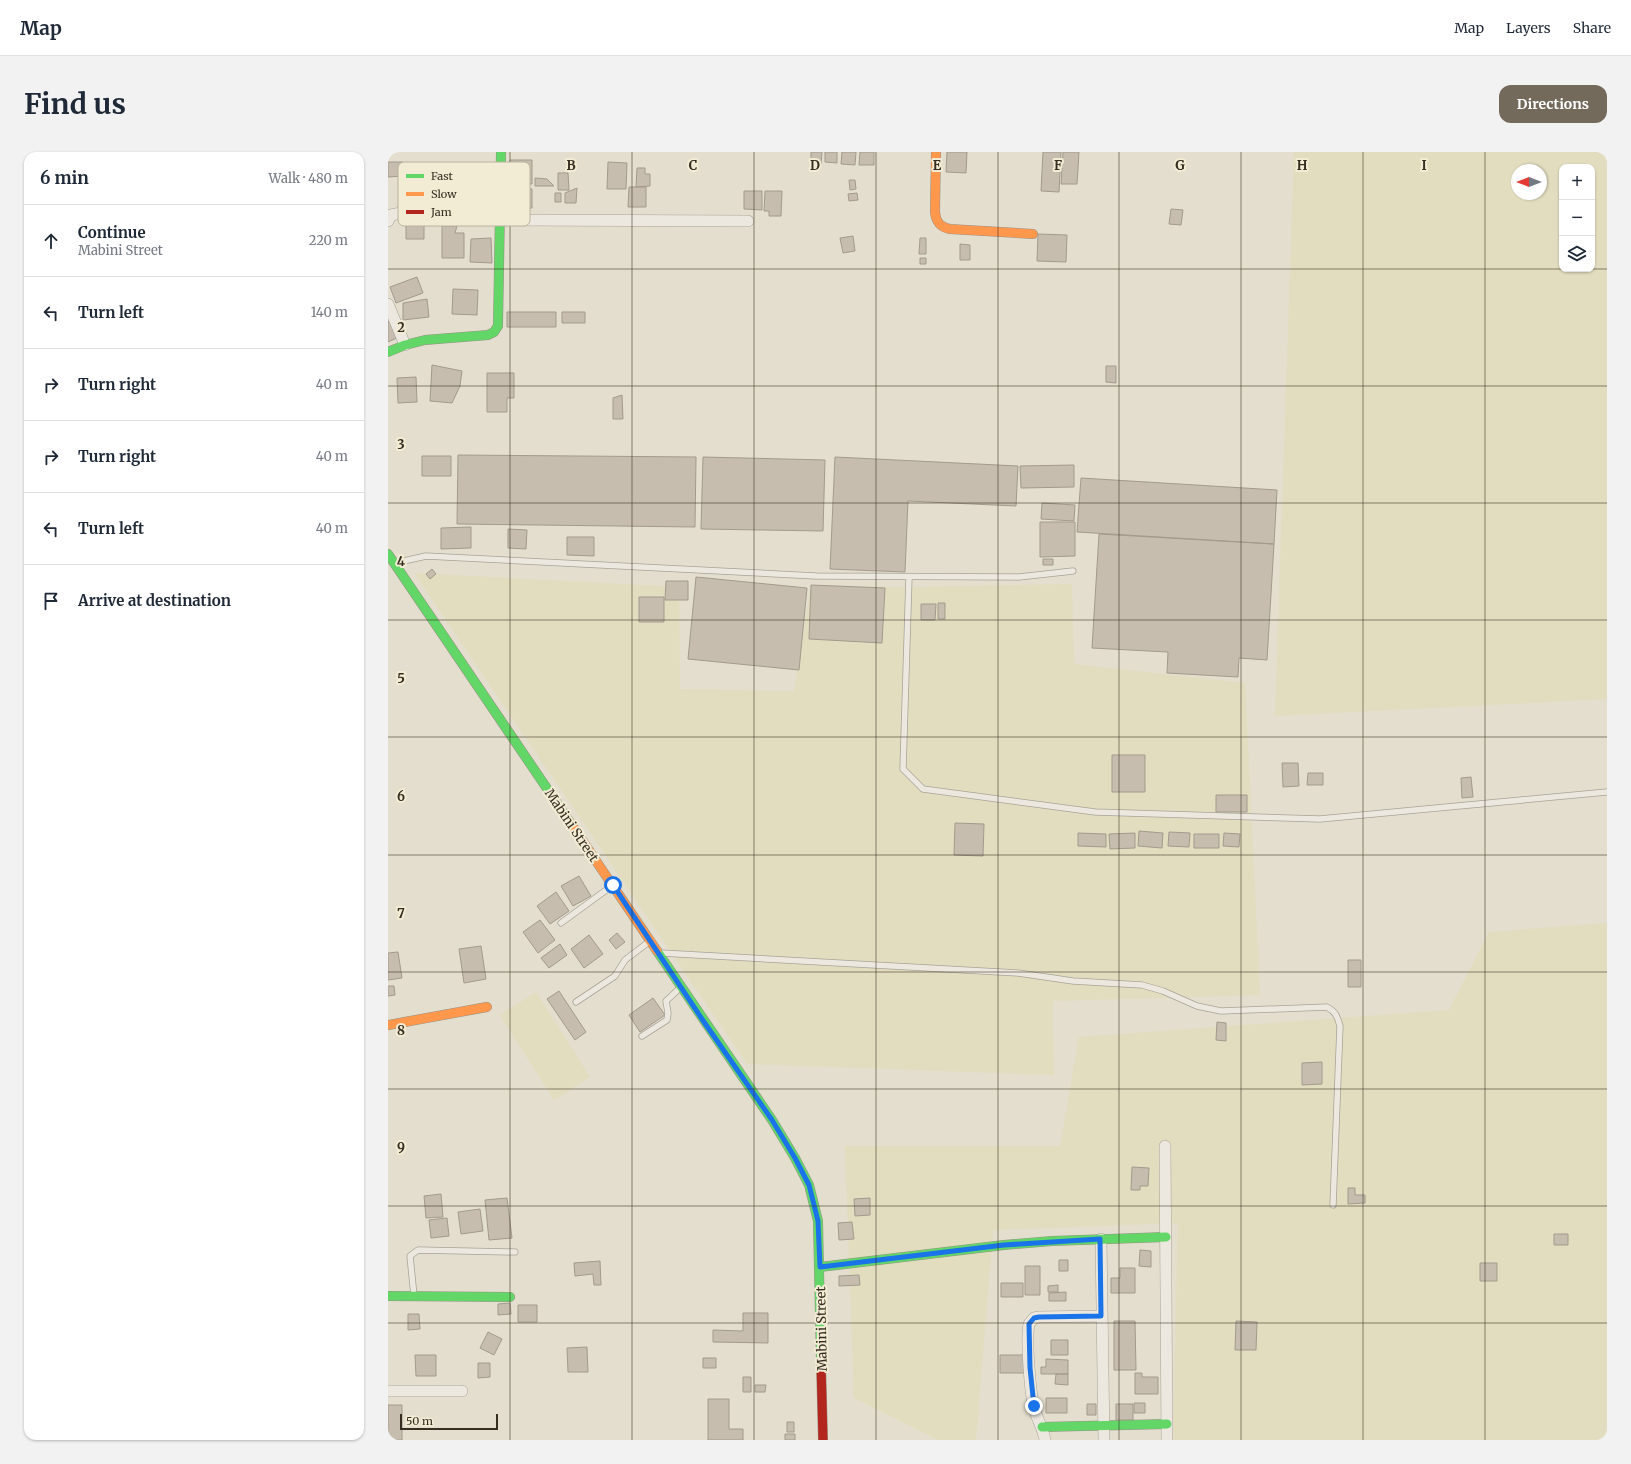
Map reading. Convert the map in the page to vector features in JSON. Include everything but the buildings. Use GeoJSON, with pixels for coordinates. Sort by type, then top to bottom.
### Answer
{"type":"FeatureCollection","features":[{"type":"Feature","properties":{"kind":"street"},"geometry":{"type":"LineString","coordinates":[[501,152],[501,162]]}},
{"type":"Feature","properties":{"kind":"street"},"geometry":{"type":"LineString","coordinates":[[936,152],[934,212],[938,225],[943,228],[950,229],[1033,234]]}},
{"type":"Feature","properties":{"kind":"street"},"geometry":{"type":"LineString","coordinates":[[388,221],[394,214],[398,213]]}},
{"type":"Feature","properties":{"kind":"street"},"geometry":{"type":"LineString","coordinates":[[530,217],[748,221]]}},
{"type":"Feature","properties":{"kind":"street"},"geometry":{"type":"LineString","coordinates":[[388,352],[404,345],[425,340],[485,335],[492,334],[496,330],[499,324],[500,226]]}},
{"type":"Feature","properties":{"kind":"street"},"geometry":{"type":"LineString","coordinates":[[388,304],[404,345]]}},
{"type":"Feature","properties":{"kind":"street","name":"Mabini Street"},"geometry":{"type":"LineString","coordinates":[[388,554],[772,1120],[809,1185],[818,1221],[823,1440]]}},
{"type":"Feature","properties":{"kind":"street"},"geometry":{"type":"LineString","coordinates":[[388,1025],[487,1007]]}},
{"type":"Feature","properties":{"kind":"street"},"geometry":{"type":"LineString","coordinates":[[1165,1146],[1167,1440]]}},
{"type":"Feature","properties":{"kind":"street"},"geometry":{"type":"LineString","coordinates":[[820,1267],[1004,1245],[1166,1236]]}},
{"type":"Feature","properties":{"kind":"street"},"geometry":{"type":"LineString","coordinates":[[1100,1239],[1104,1440]]}},
{"type":"Feature","properties":{"kind":"street"},"geometry":{"type":"LineString","coordinates":[[388,1296],[510,1297]]}},
{"type":"Feature","properties":{"kind":"street"},"geometry":{"type":"LineString","coordinates":[[1045,1440],[1034,1406],[1030,1368],[1029,1324],[1034,1318],[1039,1317],[1101,1316]]}},
{"type":"Feature","properties":{"kind":"street"},"geometry":{"type":"LineString","coordinates":[[388,1391],[462,1391]]}},
{"type":"Feature","properties":{"kind":"street"},"geometry":{"type":"LineString","coordinates":[[1042,1427],[1166,1424]]}},
{"type":"Feature","properties":{"kind":"lane"},"geometry":{"type":"LineString","coordinates":[[394,563],[426,556],[816,576],[1019,578],[1073,571]]}},
{"type":"Feature","properties":{"kind":"lane"},"geometry":{"type":"LineString","coordinates":[[909,577],[903,769],[923,790],[1095,812],[1320,819],[1607,792]]}},
{"type":"Feature","properties":{"kind":"lane"},"geometry":{"type":"LineString","coordinates":[[561,922],[613,885]]}},
{"type":"Feature","properties":{"kind":"lane"},"geometry":{"type":"LineString","coordinates":[[576,1002],[614,976],[625,960],[650,941]]}},
{"type":"Feature","properties":{"kind":"lane"},"geometry":{"type":"LineString","coordinates":[[658,953],[1018,973],[1073,981],[1142,985],[1163,991],[1197,1006],[1221,1011],[1327,1007],[1334,1010],[1340,1026],[1333,1205]]}},
{"type":"Feature","properties":{"kind":"lane"},"geometry":{"type":"LineString","coordinates":[[642,1036],[667,1020],[668,1013],[666,1001],[681,987]]}},
{"type":"Feature","properties":{"kind":"lane"},"geometry":{"type":"LineString","coordinates":[[414,1296],[410,1256],[418,1250],[515,1252]]}},
{"type":"Feature","properties":{"kind":"shaded area"},"geometry":{"type":"Polygon","coordinates":[[[1294,152],[1607,152],[1607,699],[1275,716],[1294,152]]]}},
{"type":"Feature","properties":{"kind":"shaded area"},"geometry":{"type":"Polygon","coordinates":[[[414,573],[679,587],[680,689],[794,691],[811,585],[898,587],[1072,584],[1074,664],[1245,683],[1260,995],[1053,1001],[1054,1075],[747,1064],[414,573]]]}},
{"type":"Feature","properties":{"kind":"shaded area"},"geometry":{"type":"Polygon","coordinates":[[[1607,923],[1607,1440],[1173,1440],[1178,1223],[993,1230],[976,1440],[938,1440],[854,1398],[845,1146],[1060,1146],[1079,1037],[1449,1010],[1489,932],[1607,923]]]}},
{"type":"Feature","properties":{"kind":"shaded area"},"geometry":{"type":"Polygon","coordinates":[[[536,992],[590,1077],[554,1100],[500,1015],[536,992]]]}},
{"type":"Feature","properties":{"kind":"traffic: fast"},"geometry":{"type":"LineString","coordinates":[[501,152],[501,162]]}},
{"type":"Feature","properties":{"kind":"traffic: fast"},"geometry":{"type":"LineString","coordinates":[[388,352],[405,345],[425,340],[488,335],[494,332],[498,326],[500,226]]}},
{"type":"Feature","properties":{"kind":"traffic: fast"},"geometry":{"type":"LineString","coordinates":[[388,554],[569,821]]}},
{"type":"Feature","properties":{"kind":"traffic: fast"},"geometry":{"type":"LineString","coordinates":[[657,951],[772,1120],[809,1185],[818,1221],[821,1363]]}},
{"type":"Feature","properties":{"kind":"traffic: fast"},"geometry":{"type":"LineString","coordinates":[[820,1267],[1004,1245],[1052,1241],[1166,1237]]}},
{"type":"Feature","properties":{"kind":"traffic: fast"},"geometry":{"type":"LineString","coordinates":[[388,1296],[510,1297]]}},
{"type":"Feature","properties":{"kind":"traffic: fast"},"geometry":{"type":"LineString","coordinates":[[1042,1427],[1167,1424]]}},
{"type":"Feature","properties":{"kind":"traffic: slow"},"geometry":{"type":"LineString","coordinates":[[936,152],[935,212],[936,219],[941,225],[950,229],[1033,234]]}},
{"type":"Feature","properties":{"kind":"traffic: slow"},"geometry":{"type":"LineString","coordinates":[[569,821],[657,951]]}},
{"type":"Feature","properties":{"kind":"traffic: slow"},"geometry":{"type":"LineString","coordinates":[[388,1025],[487,1007]]}},
{"type":"Feature","properties":{"kind":"traffic: jam"},"geometry":{"type":"LineString","coordinates":[[821,1363],[823,1440]]}},
{"type":"Feature","properties":{"kind":"route"},"geometry":{"type":"LineString","coordinates":[[613,885],[704,1022],[772,1120],[795,1158],[809,1185],[818,1221],[820,1267],[883,1258],[1004,1245],[1100,1239],[1101,1316],[1039,1317],[1034,1318],[1029,1324],[1030,1368],[1034,1406]]}}]}
